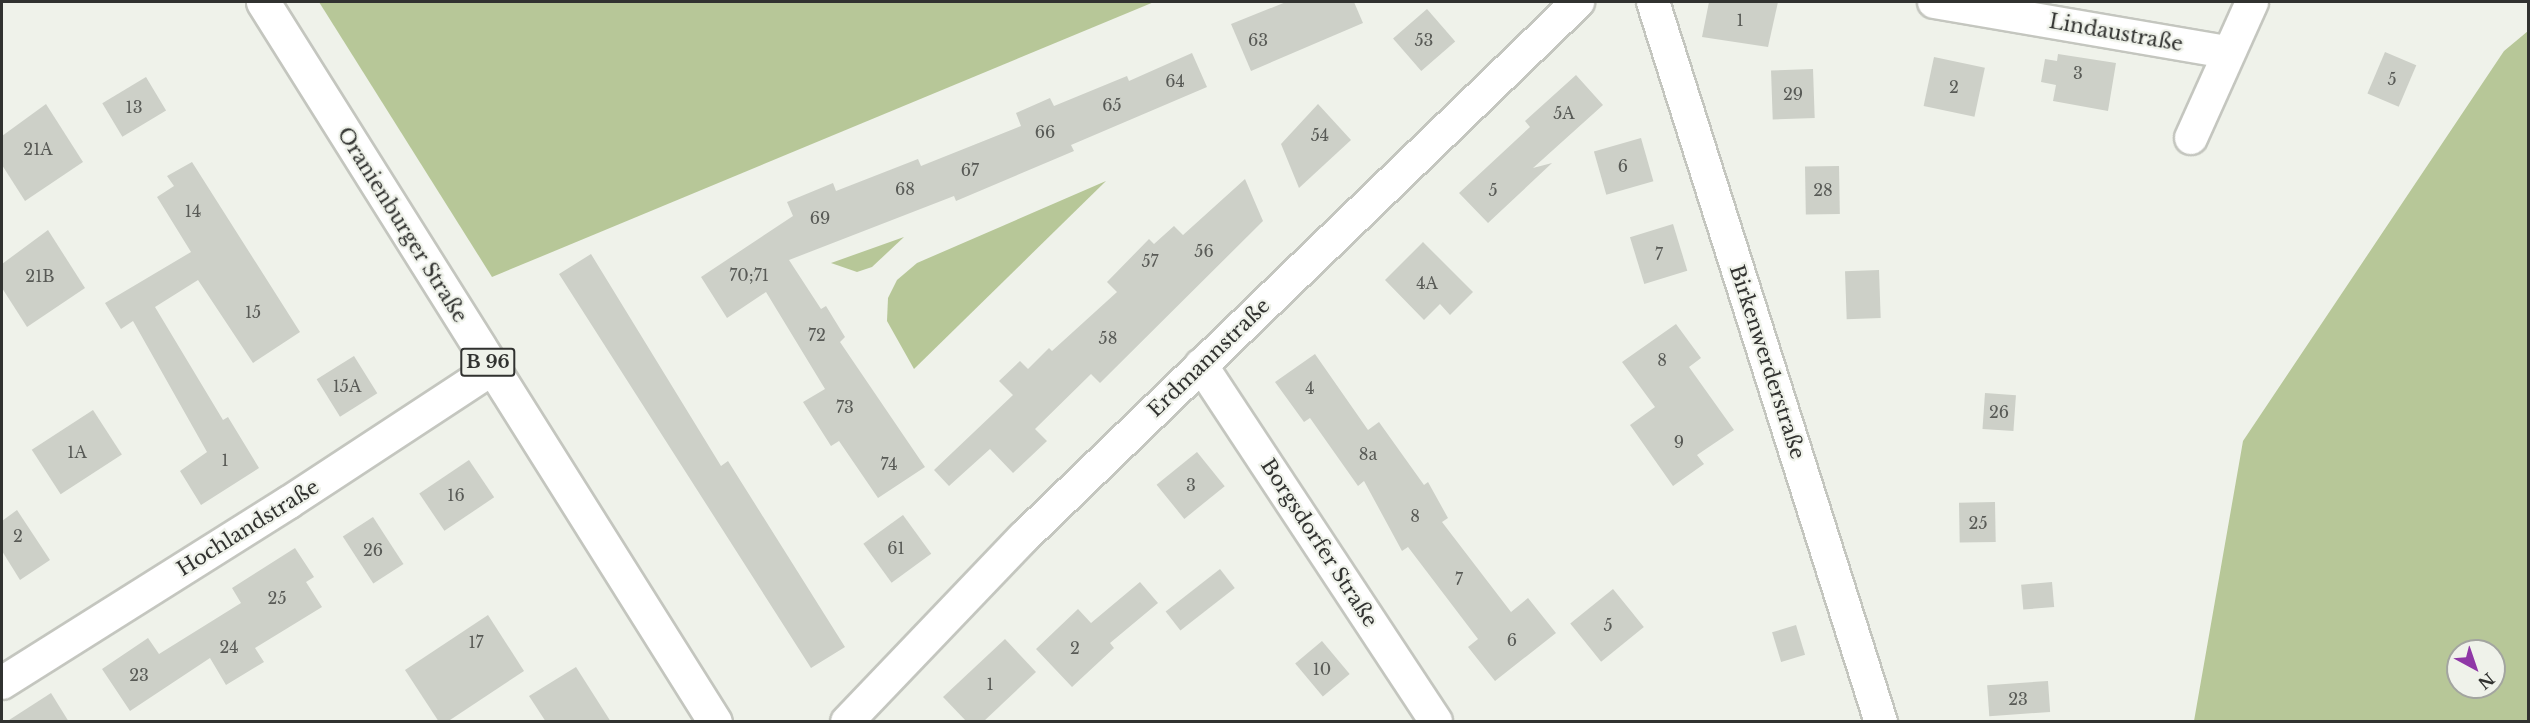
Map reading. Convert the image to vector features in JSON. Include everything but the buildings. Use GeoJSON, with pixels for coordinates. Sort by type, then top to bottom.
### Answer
{"type":"FeatureCollection","features":[{"type":"Feature","properties":{"kind":"main road","name":"Oranienburger Straße"},"geometry":{"type":"LineString","coordinates":[[263,2],[714,722]]}},
{"type":"Feature","properties":{"kind":"street","name":"Erdmannstraße"},"geometry":{"type":"LineString","coordinates":[[847,722],[1023,538],[1578,2]]}},
{"type":"Feature","properties":{"kind":"street","name":"Birkenwerderstraße"},"geometry":{"type":"LineString","coordinates":[[1653,2],[1881,722]]}},
{"type":"Feature","properties":{"kind":"street","name":"Lindaustraße"},"geometry":{"type":"LineString","coordinates":[[1934,2],[2227,51]]}},
{"type":"Feature","properties":{"kind":"street"},"geometry":{"type":"LineString","coordinates":[[2191,138],[2227,51],[2252,2]]}},
{"type":"Feature","properties":{"kind":"street","name":"Borgsdorfer Straße"},"geometry":{"type":"LineString","coordinates":[[1202,365],[1436,722]]}},
{"type":"Feature","properties":{"kind":"street","name":"Hochlandstraße"},"geometry":{"type":"LineString","coordinates":[[2,683],[288,503],[492,369]]}},
{"type":"Feature","properties":{"kind":"green space"},"geometry":{"type":"Polygon","coordinates":[[[319,2],[1154,2],[492,277],[319,2]]]}},
{"type":"Feature","properties":{"kind":"green space"},"geometry":{"type":"Polygon","coordinates":[[[2528,31],[2528,721],[2194,721],[2243,441],[2504,51],[2528,31]]]}},
{"type":"Feature","properties":{"kind":"green space"},"geometry":{"type":"Polygon","coordinates":[[[1106,181],[914,369],[887,321],[888,298],[897,280],[917,263],[1106,181]]]}},
{"type":"Feature","properties":{"kind":"green space"},"geometry":{"type":"Polygon","coordinates":[[[904,237],[872,267],[857,272],[831,263],[904,237]]]}}]}
